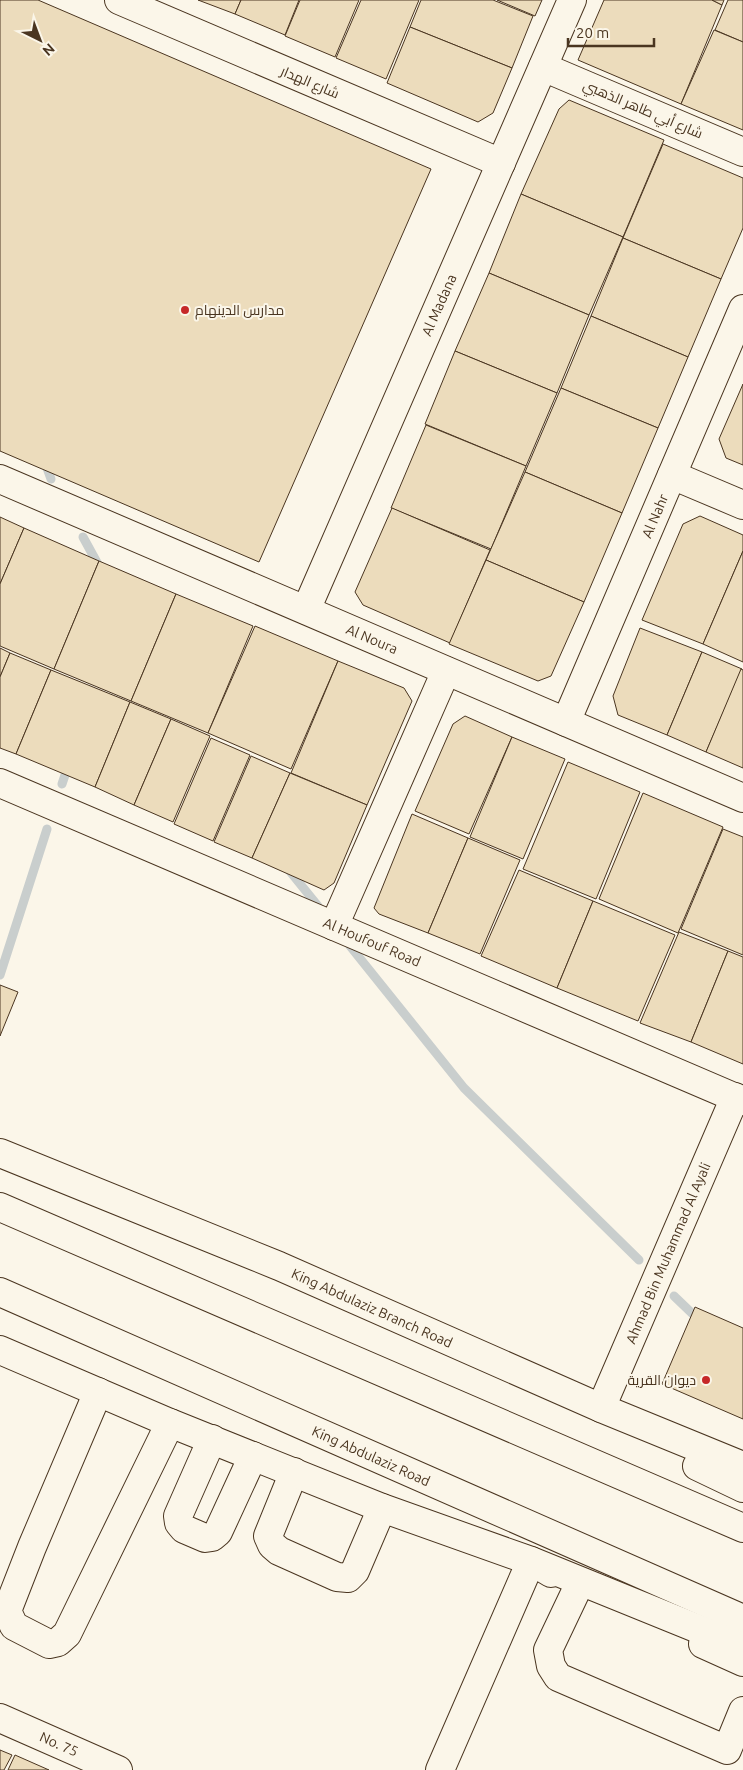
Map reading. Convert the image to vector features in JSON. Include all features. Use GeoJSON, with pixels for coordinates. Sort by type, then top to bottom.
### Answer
{"type":"FeatureCollection","features":[{"type":"Feature","properties":{"kind":"street","name":"شارع الهدار"},"geometry":{"type":"LineString","coordinates":[[119,0],[501,163]]}},
{"type":"Feature","properties":{"kind":"street","name":"Al Madana"},"geometry":{"type":"LineString","coordinates":[[306,610],[572,0]]}},
{"type":"Feature","properties":{"kind":"street","name":"شارع أبي طاهر الذهبي"},"geometry":{"type":"LineString","coordinates":[[543,67],[743,152]]}},
{"type":"Feature","properties":{"kind":"street","name":"Al Nahr"},"geometry":{"type":"LineString","coordinates":[[566,722],[743,309]]}},
{"type":"Feature","properties":{"kind":"street"},"geometry":{"type":"LineString","coordinates":[[672,475],[743,505]]}},
{"type":"Feature","properties":{"kind":"street","name":"Al Noura"},"geometry":{"type":"LineString","coordinates":[[0,479],[743,798]]}},
{"type":"Feature","properties":{"kind":"street"},"geometry":{"type":"LineString","coordinates":[[334,926],[446,671]]}},
{"type":"Feature","properties":{"kind":"street","name":"Al Houfouf Road"},"geometry":{"type":"LineString","coordinates":[[0,783],[739,1099]]}},
{"type":"Feature","properties":{"kind":"street","name":"Ahmad Bin Muhammad Al Ayali"},"geometry":{"type":"LineString","coordinates":[[607,1411],[739,1099]]}},
{"type":"Feature","properties":{"kind":"street","name":"King Abdulaziz Branch Road"},"geometry":{"type":"LineString","coordinates":[[0,1153],[279,1266],[607,1411],[743,1466]]}},
{"type":"Feature","properties":{"kind":"street"},"geometry":{"type":"LineString","coordinates":[[0,1207],[743,1528]]}},
{"type":"Feature","properties":{"kind":"street","name":"King Abdulaziz Road"},"geometry":{"type":"LineString","coordinates":[[0,1292],[743,1619]]}},
{"type":"Feature","properties":{"kind":"street"},"geometry":{"type":"LineString","coordinates":[[0,1350],[170,1423],[382,1508],[531,1561],[743,1647]]}},
{"type":"Feature","properties":{"kind":"street"},"geometry":{"type":"LineString","coordinates":[[98,1392],[7,1611],[14,1626],[49,1644],[58,1642],[66,1634],[170,1423]]}},
{"type":"Feature","properties":{"kind":"street"},"geometry":{"type":"LineString","coordinates":[[607,1411],[634,1436],[743,1488]]}},
{"type":"Feature","properties":{"kind":"street"},"geometry":{"type":"LineString","coordinates":[[212,1439],[178,1516],[179,1523],[184,1529],[205,1538],[212,1537],[218,1532],[252,1456]]}},
{"type":"Feature","properties":{"kind":"street"},"geometry":{"type":"LineString","coordinates":[[294,1472],[268,1536],[272,1545],[279,1551],[337,1577],[348,1578],[355,1571],[382,1508]]}},
{"type":"Feature","properties":{"kind":"street"},"geometry":{"type":"LineString","coordinates":[[531,1561],[577,1589],[743,1662]]}},
{"type":"Feature","properties":{"kind":"street"},"geometry":{"type":"LineString","coordinates":[[440,1770],[531,1561]]}},
{"type":"Feature","properties":{"kind":"street"},"geometry":{"type":"LineString","coordinates":[[577,1589],[548,1650],[551,1666],[558,1677],[723,1760],[743,1711]]}},
{"type":"Feature","properties":{"kind":"street","name":"No. 75"},"geometry":{"type":"LineString","coordinates":[[0,1718],[118,1770]]}},
{"type":"Feature","properties":{"kind":"building","name":"مدارس الدينهام"},"geometry":{"type":"Polygon","coordinates":[[[0,0],[38,0],[431,169],[259,562],[0,451],[0,0]]]}},
{"type":"Feature","properties":{"kind":"building"},"geometry":{"type":"Polygon","coordinates":[[[198,0],[241,0],[235,14],[198,0]]]}},
{"type":"Feature","properties":{"kind":"building"},"geometry":{"type":"Polygon","coordinates":[[[241,0],[299,0],[285,35],[235,14],[241,0]]]}},
{"type":"Feature","properties":{"kind":"building"},"geometry":{"type":"Polygon","coordinates":[[[300,0],[359,0],[335,57],[285,36],[300,0]]]}},
{"type":"Feature","properties":{"kind":"building"},"geometry":{"type":"Polygon","coordinates":[[[361,0],[419,0],[386,79],[336,58],[361,0]]]}},
{"type":"Feature","properties":{"kind":"building"},"geometry":{"type":"Polygon","coordinates":[[[421,0],[493,0],[533,16],[512,68],[410,27],[421,0]]]}},
{"type":"Feature","properties":{"kind":"building"},"geometry":{"type":"Polygon","coordinates":[[[497,0],[542,0],[535,16],[497,0]]]}},
{"type":"Feature","properties":{"kind":"building"},"geometry":{"type":"Polygon","coordinates":[[[604,0],[712,0],[722,5],[681,104],[578,60],[604,0]]]}},
{"type":"Feature","properties":{"kind":"building"},"geometry":{"type":"Polygon","coordinates":[[[712,0],[724,0],[722,5],[712,0]]]}},
{"type":"Feature","properties":{"kind":"building"},"geometry":{"type":"Polygon","coordinates":[[[728,0],[743,0],[743,42],[715,30],[728,0]]]}},
{"type":"Feature","properties":{"kind":"building"},"geometry":{"type":"Polygon","coordinates":[[[410,27],[512,68],[493,113],[478,122],[387,83],[410,27]]]}},
{"type":"Feature","properties":{"kind":"building"},"geometry":{"type":"Polygon","coordinates":[[[714,30],[743,42],[743,130],[681,104],[714,30]]]}},
{"type":"Feature","properties":{"kind":"building"},"geometry":{"type":"Polygon","coordinates":[[[569,100],[664,140],[623,237],[521,194],[559,109],[569,100]]]}},
{"type":"Feature","properties":{"kind":"building"},"geometry":{"type":"Polygon","coordinates":[[[663,144],[743,178],[743,228],[721,279],[623,238],[663,144]]]}},
{"type":"Feature","properties":{"kind":"building"},"geometry":{"type":"Polygon","coordinates":[[[521,194],[623,237],[589,315],[489,273],[521,194]]]}},
{"type":"Feature","properties":{"kind":"building"},"geometry":{"type":"Polygon","coordinates":[[[623,238],[721,279],[688,357],[591,316],[623,238]]]}},
{"type":"Feature","properties":{"kind":"building"},"geometry":{"type":"Polygon","coordinates":[[[489,273],[589,315],[557,393],[455,351],[489,273]]]}},
{"type":"Feature","properties":{"kind":"building"},"geometry":{"type":"Polygon","coordinates":[[[591,316],[688,357],[658,428],[561,388],[591,316]]]}},
{"type":"Feature","properties":{"kind":"building"},"geometry":{"type":"Polygon","coordinates":[[[455,351],[557,393],[526,466],[425,424],[455,351]]]}},
{"type":"Feature","properties":{"kind":"building"},"geometry":{"type":"Polygon","coordinates":[[[743,384],[743,465],[726,458],[719,439],[743,384]]]}},
{"type":"Feature","properties":{"kind":"building"},"geometry":{"type":"Polygon","coordinates":[[[561,388],[658,428],[622,513],[525,472],[561,388]]]}},
{"type":"Feature","properties":{"kind":"building"},"geometry":{"type":"Polygon","coordinates":[[[426,425],[526,466],[491,549],[391,508],[426,425]]]}},
{"type":"Feature","properties":{"kind":"building"},"geometry":{"type":"Polygon","coordinates":[[[525,472],[622,513],[584,602],[486,560],[525,472]]]}},
{"type":"Feature","properties":{"kind":"building"},"geometry":{"type":"Polygon","coordinates":[[[392,508],[490,550],[450,643],[363,605],[355,592],[392,508]]]}},
{"type":"Feature","properties":{"kind":"building"},"geometry":{"type":"Polygon","coordinates":[[[700,516],[743,535],[743,551],[703,644],[642,620],[683,524],[700,516]]]}},
{"type":"Feature","properties":{"kind":"building"},"geometry":{"type":"Polygon","coordinates":[[[0,517],[24,528],[0,584],[0,517]]]}},
{"type":"Feature","properties":{"kind":"building"},"geometry":{"type":"Polygon","coordinates":[[[24,528],[99,561],[54,669],[0,646],[0,584],[24,528]]]}},
{"type":"Feature","properties":{"kind":"building"},"geometry":{"type":"Polygon","coordinates":[[[743,551],[743,662],[703,644],[743,551]]]}},
{"type":"Feature","properties":{"kind":"building"},"geometry":{"type":"Polygon","coordinates":[[[486,560],[584,602],[551,676],[538,681],[449,644],[486,560]]]}},
{"type":"Feature","properties":{"kind":"building"},"geometry":{"type":"Polygon","coordinates":[[[99,561],[176,594],[131,701],[54,669],[99,561]]]}},
{"type":"Feature","properties":{"kind":"building"},"geometry":{"type":"Polygon","coordinates":[[[176,594],[253,626],[208,733],[131,701],[176,594]]]}},
{"type":"Feature","properties":{"kind":"building"},"geometry":{"type":"Polygon","coordinates":[[[255,626],[338,661],[291,769],[208,733],[255,626]]]}},
{"type":"Feature","properties":{"kind":"building"},"geometry":{"type":"Polygon","coordinates":[[[640,628],[702,652],[667,735],[618,715],[613,696],[640,628]]]}},
{"type":"Feature","properties":{"kind":"building"},"geometry":{"type":"Polygon","coordinates":[[[0,648],[10,653],[0,677],[0,648]]]}},
{"type":"Feature","properties":{"kind":"building"},"geometry":{"type":"Polygon","coordinates":[[[702,652],[742,669],[706,752],[667,735],[702,652]]]}},
{"type":"Feature","properties":{"kind":"building"},"geometry":{"type":"Polygon","coordinates":[[[10,653],[51,670],[16,754],[0,748],[0,677],[10,653]]]}},
{"type":"Feature","properties":{"kind":"building"},"geometry":{"type":"Polygon","coordinates":[[[338,661],[404,688],[412,701],[367,805],[291,773],[338,661]]]}},
{"type":"Feature","properties":{"kind":"building"},"geometry":{"type":"Polygon","coordinates":[[[741,669],[743,670],[743,768],[706,752],[741,669]]]}},
{"type":"Feature","properties":{"kind":"building"},"geometry":{"type":"Polygon","coordinates":[[[51,670],[130,702],[95,787],[16,754],[51,670]]]}},
{"type":"Feature","properties":{"kind":"building"},"geometry":{"type":"Polygon","coordinates":[[[130,702],[171,719],[134,805],[95,787],[130,702]]]}},
{"type":"Feature","properties":{"kind":"building"},"geometry":{"type":"Polygon","coordinates":[[[465,716],[512,737],[469,834],[415,811],[453,724],[465,716]]]}},
{"type":"Feature","properties":{"kind":"building"},"geometry":{"type":"Polygon","coordinates":[[[171,719],[210,736],[173,822],[134,805],[171,719]]]}},
{"type":"Feature","properties":{"kind":"building"},"geometry":{"type":"Polygon","coordinates":[[[512,737],[565,759],[523,859],[470,837],[512,737]]]}},
{"type":"Feature","properties":{"kind":"building"},"geometry":{"type":"Polygon","coordinates":[[[211,738],[250,755],[213,841],[174,824],[211,738]]]}},
{"type":"Feature","properties":{"kind":"building"},"geometry":{"type":"Polygon","coordinates":[[[251,756],[290,773],[252,858],[214,842],[251,756]]]}},
{"type":"Feature","properties":{"kind":"building"},"geometry":{"type":"Polygon","coordinates":[[[568,762],[640,792],[596,899],[523,869],[568,762]]]}},
{"type":"Feature","properties":{"kind":"building"},"geometry":{"type":"Polygon","coordinates":[[[290,773],[367,805],[334,883],[324,890],[252,858],[290,773]]]}},
{"type":"Feature","properties":{"kind":"building"},"geometry":{"type":"Polygon","coordinates":[[[643,793],[723,827],[678,933],[599,899],[643,793]]]}},
{"type":"Feature","properties":{"kind":"building"},"geometry":{"type":"Polygon","coordinates":[[[412,814],[468,838],[428,933],[379,914],[374,908],[412,814]]]}},
{"type":"Feature","properties":{"kind":"building"},"geometry":{"type":"Polygon","coordinates":[[[723,829],[743,837],[743,955],[681,929],[723,829]]]}},
{"type":"Feature","properties":{"kind":"building"},"geometry":{"type":"Polygon","coordinates":[[[468,838],[520,860],[480,954],[428,933],[468,838]]]}},
{"type":"Feature","properties":{"kind":"building"},"geometry":{"type":"Polygon","coordinates":[[[519,870],[593,901],[557,988],[481,956],[519,870]]]}},
{"type":"Feature","properties":{"kind":"building"},"geometry":{"type":"Polygon","coordinates":[[[593,901],[675,935],[638,1021],[557,988],[593,901]]]}},
{"type":"Feature","properties":{"kind":"building"},"geometry":{"type":"Polygon","coordinates":[[[679,932],[728,951],[691,1042],[640,1023],[679,932]]]}},
{"type":"Feature","properties":{"kind":"building"},"geometry":{"type":"Polygon","coordinates":[[[728,951],[743,957],[743,1064],[691,1042],[728,951]]]}},
{"type":"Feature","properties":{"kind":"building"},"geometry":{"type":"Polygon","coordinates":[[[0,985],[18,992],[0,1036],[0,985]]]}},
{"type":"Feature","properties":{"kind":"building"},"geometry":{"type":"Polygon","coordinates":[[[695,1307],[743,1328],[743,1419],[662,1384],[695,1307]]]}},
{"type":"Feature","properties":{"kind":"building"},"geometry":{"type":"Polygon","coordinates":[[[0,1750],[12,1755],[4,1770],[0,1770],[0,1750]]]}},
{"type":"Feature","properties":{"kind":"building"},"geometry":{"type":"Polygon","coordinates":[[[15,1755],[49,1770],[8,1770],[15,1755]]]}},
{"type":"Feature","properties":{"kind":"waterway"},"geometry":{"type":"LineString","coordinates":[[44,460],[51,479]]}},
{"type":"Feature","properties":{"kind":"waterway"},"geometry":{"type":"LineString","coordinates":[[83,537],[100,568]]}},
{"type":"Feature","properties":{"kind":"waterway"},"geometry":{"type":"LineString","coordinates":[[62,784],[69,763]]}},
{"type":"Feature","properties":{"kind":"waterway"},"geometry":{"type":"LineString","coordinates":[[0,975],[47,829]]}},
{"type":"Feature","properties":{"kind":"waterway"},"geometry":{"type":"LineString","coordinates":[[288,869],[318,906]]}},
{"type":"Feature","properties":{"kind":"waterway"},"geometry":{"type":"LineString","coordinates":[[350,946],[464,1088],[639,1260]]}},
{"type":"Feature","properties":{"kind":"waterway"},"geometry":{"type":"LineString","coordinates":[[674,1296],[700,1321]]}},
{"type":"Feature","properties":{"kind":"place","name":"مدارس الدينهام"},"geometry":{"type":"Point","coordinates":[185,310]}},
{"type":"Feature","properties":{"kind":"place","name":"ديوان القرية"},"geometry":{"type":"Point","coordinates":[706,1380]}}]}
